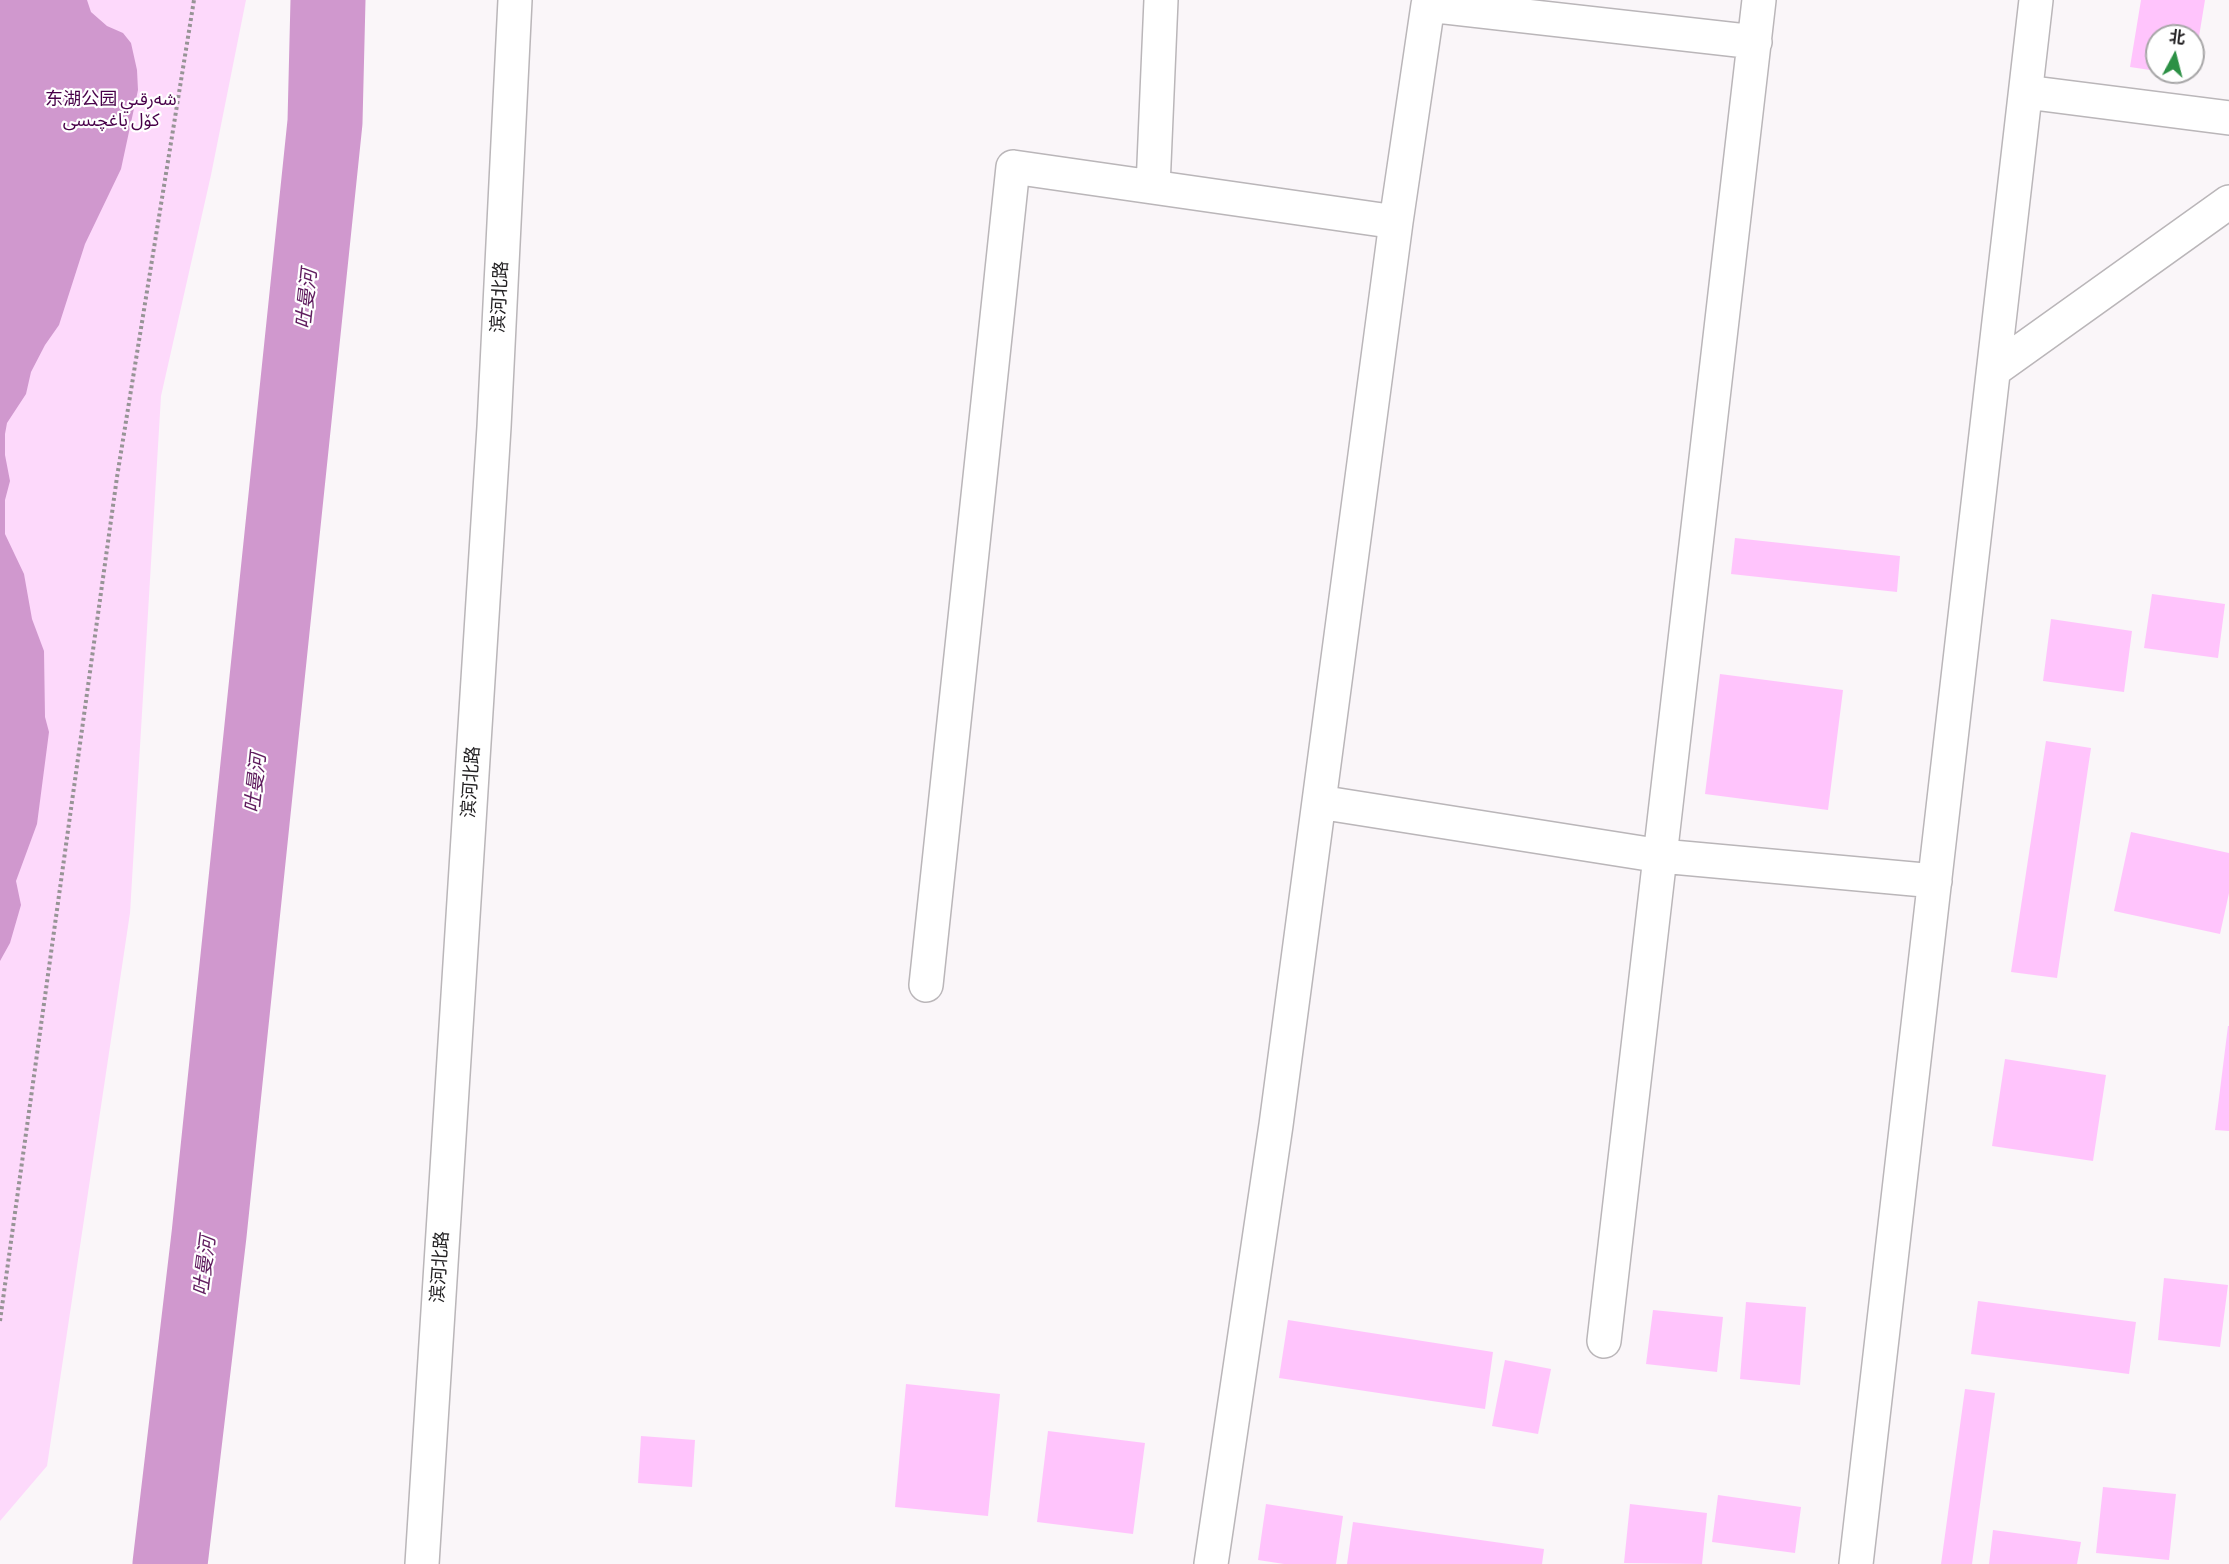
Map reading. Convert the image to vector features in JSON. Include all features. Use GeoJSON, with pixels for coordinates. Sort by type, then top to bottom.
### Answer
{"type":"FeatureCollection","features":[{"type":"Feature","properties":{"kind":"street","name":"滨河北路"},"geometry":{"type":"LineString","coordinates":[[422,1564],[494,427],[515,0]]}},
{"type":"Feature","properties":{"kind":"street"},"geometry":{"type":"LineString","coordinates":[[1153,187],[1161,0]]}},
{"type":"Feature","properties":{"kind":"street"},"geometry":{"type":"LineString","coordinates":[[1604,1341],[1755,42],[1758,0]]}},
{"type":"Feature","properties":{"kind":"street"},"geometry":{"type":"LineString","coordinates":[[1856,1564],[2036,0]]}},
{"type":"Feature","properties":{"kind":"street"},"geometry":{"type":"LineString","coordinates":[[1211,1564],[1274,1137],[1396,222],[1428,5],[1755,42]]}},
{"type":"Feature","properties":{"kind":"street"},"geometry":{"type":"LineString","coordinates":[[2026,92],[2229,118]]}},
{"type":"Feature","properties":{"kind":"street"},"geometry":{"type":"LineString","coordinates":[[926,986],[1013,167],[1396,222]]}},
{"type":"Feature","properties":{"kind":"street"},"geometry":{"type":"LineString","coordinates":[[1994,370],[2229,202]]}},
{"type":"Feature","properties":{"kind":"street"},"geometry":{"type":"LineString","coordinates":[[1319,802],[1661,856],[1935,881]]}},
{"type":"Feature","properties":{"kind":"path"},"geometry":{"type":"LineString","coordinates":[[0,1321],[117,477],[194,0]]}},
{"type":"Feature","properties":{"kind":"green space","name":"东湖公园 شەرقىي كۆل باغچىسى"},"geometry":{"type":"Polygon","coordinates":[[[0,0],[246,0],[211,175],[161,396],[130,913],[47,1466],[0,1521],[0,0]]]}},
{"type":"Feature","properties":{"kind":"shaded area"},"geometry":{"type":"Polygon","coordinates":[[[0,0],[87,0],[91,12],[107,26],[123,33],[131,43],[137,70],[138,90],[121,169],[85,244],[59,325],[31,372],[26,394],[7,423],[5,434],[5,455],[10,481],[5,500],[5,534],[24,574],[32,619],[44,651],[45,717],[49,732],[37,824],[16,881],[21,905],[10,943],[0,961],[0,0]]]}},
{"type":"Feature","properties":{"kind":"building"},"geometry":{"type":"Polygon","coordinates":[[[2141,0],[2205,0],[2201,24],[2145,24],[2145,69],[2130,67],[2141,0]]]}},
{"type":"Feature","properties":{"kind":"building"},"geometry":{"type":"Polygon","coordinates":[[[1735,538],[1900,556],[1897,592],[1731,574],[1735,538]]]}},
{"type":"Feature","properties":{"kind":"building"},"geometry":{"type":"Polygon","coordinates":[[[2152,594],[2225,604],[2218,658],[2144,648],[2152,594]]]}},
{"type":"Feature","properties":{"kind":"building"},"geometry":{"type":"Polygon","coordinates":[[[2051,619],[2132,631],[2124,692],[2043,681],[2051,619]]]}},
{"type":"Feature","properties":{"kind":"building"},"geometry":{"type":"Polygon","coordinates":[[[1720,674],[1843,690],[1828,810],[1705,794],[1720,674]]]}},
{"type":"Feature","properties":{"kind":"building"},"geometry":{"type":"Polygon","coordinates":[[[2046,741],[2091,748],[2057,978],[2011,972],[2046,741]]]}},
{"type":"Feature","properties":{"kind":"building"},"geometry":{"type":"Polygon","coordinates":[[[2131,832],[2229,853],[2229,893],[2220,934],[2114,911],[2131,832]]]}},
{"type":"Feature","properties":{"kind":"building"},"geometry":{"type":"Polygon","coordinates":[[[2229,1026],[2229,1131],[2215,1130],[2229,1026]]]}},
{"type":"Feature","properties":{"kind":"building"},"geometry":{"type":"Polygon","coordinates":[[[2005,1059],[2106,1075],[2093,1161],[1992,1146],[2005,1059]]]}},
{"type":"Feature","properties":{"kind":"building"},"geometry":{"type":"Polygon","coordinates":[[[2164,1278],[2228,1285],[2220,1347],[2158,1340],[2164,1278]]]}},
{"type":"Feature","properties":{"kind":"building"},"geometry":{"type":"Polygon","coordinates":[[[1978,1301],[2136,1322],[2129,1374],[1971,1354],[1978,1301]]]}},
{"type":"Feature","properties":{"kind":"building"},"geometry":{"type":"Polygon","coordinates":[[[1746,1302],[1806,1307],[1800,1385],[1740,1379],[1746,1302]]]}},
{"type":"Feature","properties":{"kind":"building"},"geometry":{"type":"Polygon","coordinates":[[[1653,1310],[1723,1317],[1717,1372],[1646,1364],[1653,1310]]]}},
{"type":"Feature","properties":{"kind":"building"},"geometry":{"type":"Polygon","coordinates":[[[1288,1320],[1493,1352],[1485,1409],[1279,1378],[1288,1320]]]}},
{"type":"Feature","properties":{"kind":"building"},"geometry":{"type":"Polygon","coordinates":[[[1505,1360],[1551,1369],[1538,1434],[1492,1426],[1505,1360]]]}},
{"type":"Feature","properties":{"kind":"building"},"geometry":{"type":"Polygon","coordinates":[[[906,1384],[1000,1394],[988,1516],[895,1507],[906,1384]]]}},
{"type":"Feature","properties":{"kind":"building"},"geometry":{"type":"Polygon","coordinates":[[[1965,1389],[1995,1393],[1972,1564],[1941,1564],[1965,1389]]]}},
{"type":"Feature","properties":{"kind":"building"},"geometry":{"type":"Polygon","coordinates":[[[1048,1431],[1145,1443],[1133,1534],[1037,1522],[1048,1431]]]}},
{"type":"Feature","properties":{"kind":"building"},"geometry":{"type":"Polygon","coordinates":[[[641,1436],[695,1440],[692,1487],[638,1483],[641,1436]]]}},
{"type":"Feature","properties":{"kind":"building"},"geometry":{"type":"Polygon","coordinates":[[[2103,1487],[2176,1494],[2169,1560],[2096,1553],[2103,1487]]]}},
{"type":"Feature","properties":{"kind":"building"},"geometry":{"type":"Polygon","coordinates":[[[1718,1495],[1801,1507],[1795,1553],[1712,1542],[1718,1495]]]}},
{"type":"Feature","properties":{"kind":"building"},"geometry":{"type":"Polygon","coordinates":[[[1266,1504],[1343,1516],[1336,1564],[1284,1564],[1258,1560],[1266,1504]]]}},
{"type":"Feature","properties":{"kind":"building"},"geometry":{"type":"Polygon","coordinates":[[[1630,1504],[1707,1513],[1702,1564],[1624,1563],[1630,1504]]]}},
{"type":"Feature","properties":{"kind":"building"},"geometry":{"type":"Polygon","coordinates":[[[1353,1522],[1544,1549],[1542,1564],[1347,1564],[1353,1522]]]}},
{"type":"Feature","properties":{"kind":"building"},"geometry":{"type":"Polygon","coordinates":[[[1993,1530],[2081,1542],[2077,1564],[1989,1564],[1993,1530]]]}},
{"type":"Feature","properties":{"kind":"waterway","name":"吐曼河"},"geometry":{"type":"LineString","coordinates":[[170,1564],[209,1235],[325,122],[328,0]]}}]}
